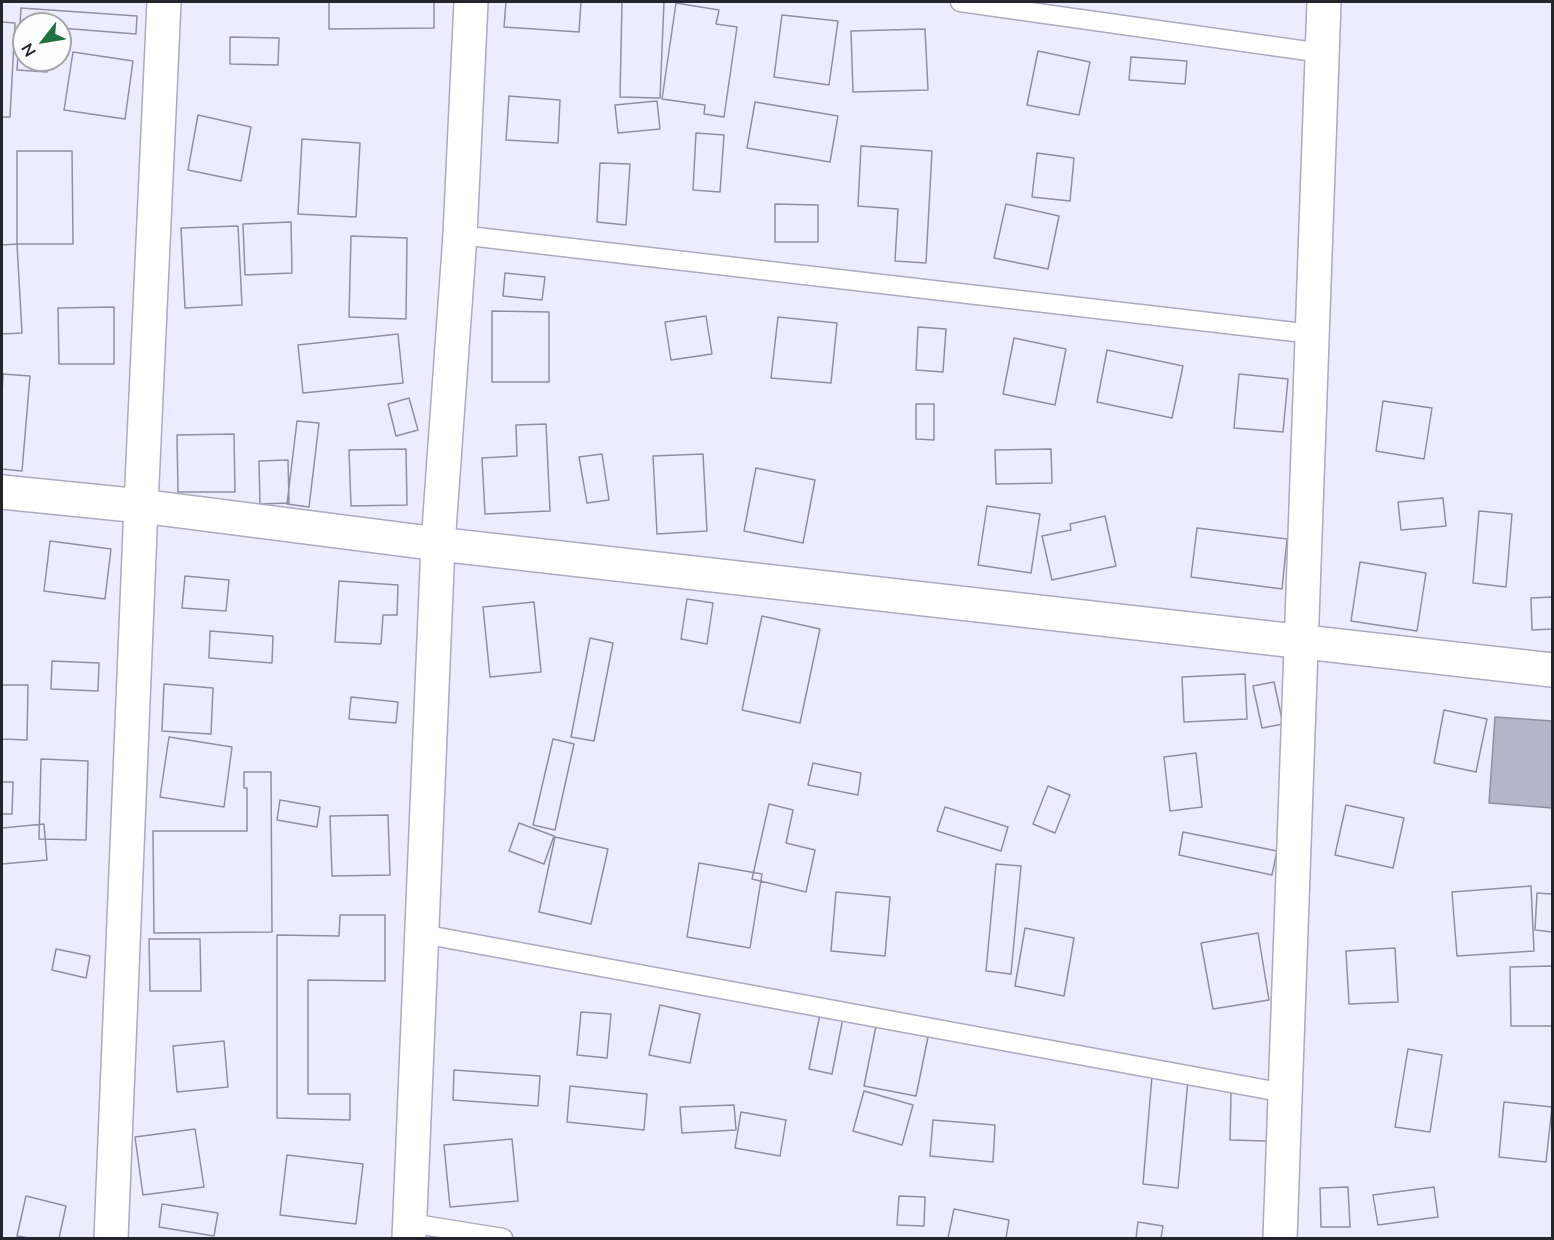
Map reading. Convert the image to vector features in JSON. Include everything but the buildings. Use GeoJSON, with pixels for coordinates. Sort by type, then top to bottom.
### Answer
{"type":"FeatureCollection","features":[{"type":"Feature","properties":{"kind":"street"},"geometry":{"type":"LineString","coordinates":[[111,1239],[164,2]]}},
{"type":"Feature","properties":{"kind":"street"},"geometry":{"type":"LineString","coordinates":[[409,1231],[438,544],[460,235],[471,2]]}},
{"type":"Feature","properties":{"kind":"street"},"geometry":{"type":"LineString","coordinates":[[1280,1239],[1324,2]]}},
{"type":"Feature","properties":{"kind":"street"},"geometry":{"type":"LineString","coordinates":[[2,492],[141,506],[438,544],[1552,670]]}},
{"type":"Feature","properties":{"kind":"lane"},"geometry":{"type":"LineString","coordinates":[[960,2],[1322,53]]}},
{"type":"Feature","properties":{"kind":"lane"},"geometry":{"type":"LineString","coordinates":[[460,235],[1312,334]]}},
{"type":"Feature","properties":{"kind":"lane"},"geometry":{"type":"LineString","coordinates":[[422,934],[1285,1094]]}},
{"type":"Feature","properties":{"kind":"lane"},"geometry":{"type":"LineString","coordinates":[[409,1231],[502,1239]]}}]}
